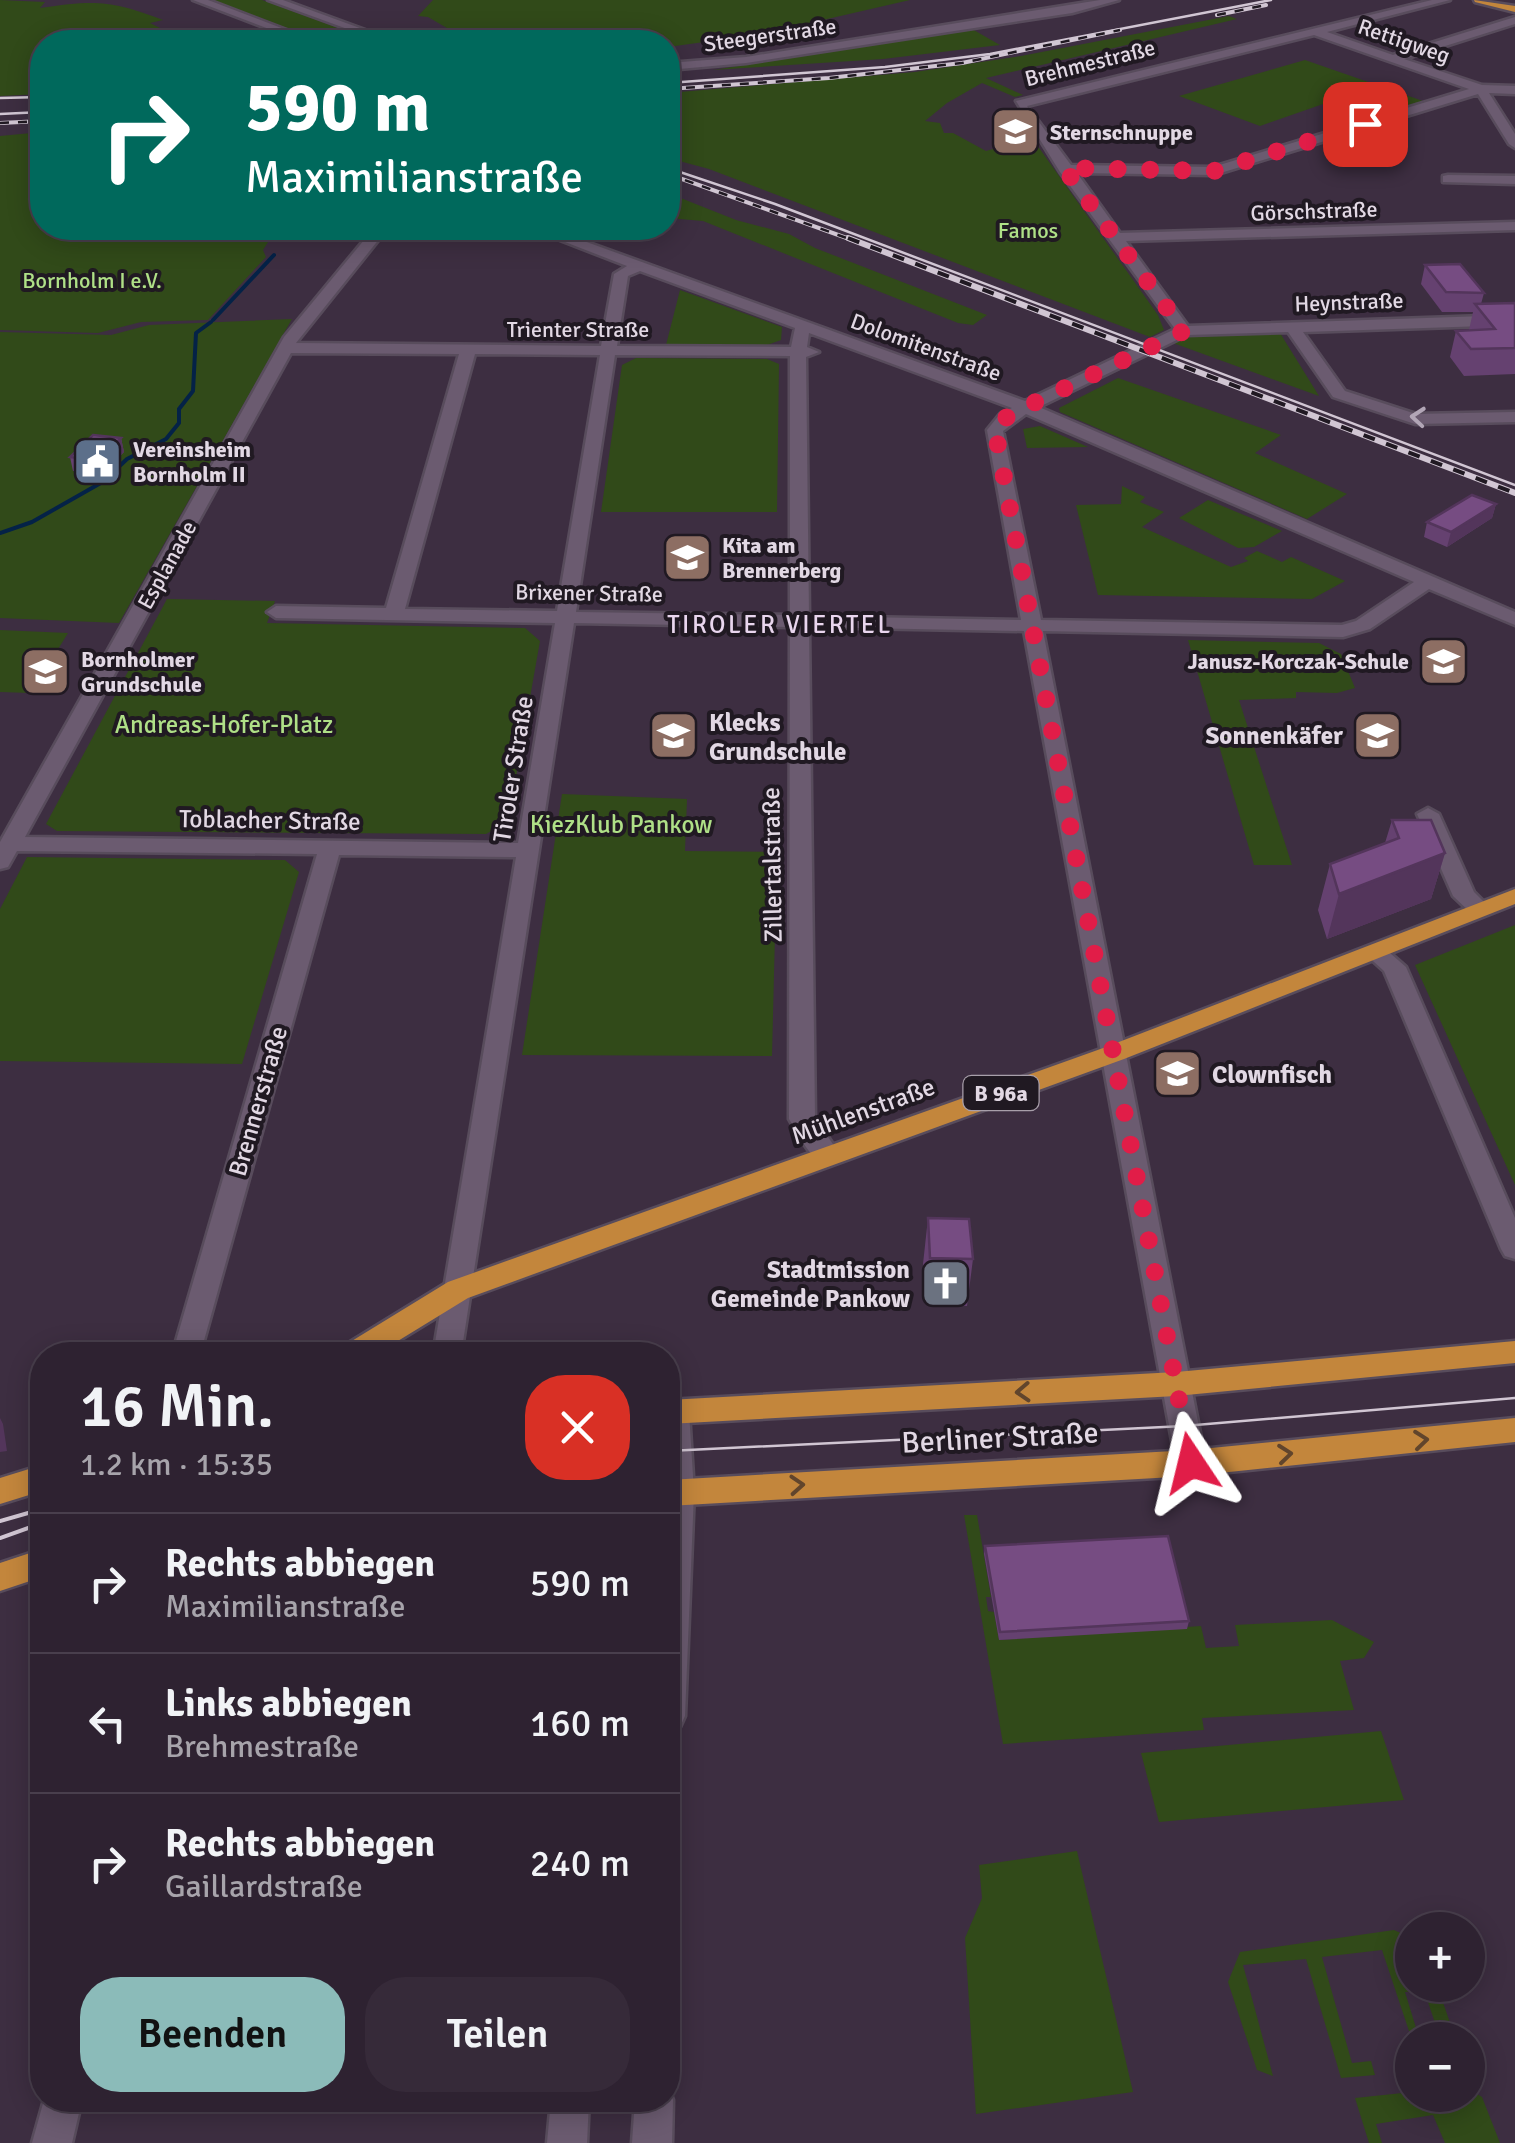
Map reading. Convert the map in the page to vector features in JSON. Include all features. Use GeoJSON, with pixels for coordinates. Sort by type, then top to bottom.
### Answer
{"type":"FeatureCollection","features":[{"type":"Feature","properties":{"kind":"main road"},"geometry":{"type":"LineString","coordinates":[[1479,0],[1515,10]]}},
{"type":"Feature","properties":{"kind":"main road","name":"Mühlenstraße"},"geometry":{"type":"LineString","coordinates":[[373,1342],[458,1290],[1114,1053],[1515,896]]}},
{"type":"Feature","properties":{"kind":"main road","name":"Berliner Straße"},"geometry":{"type":"LineString","coordinates":[[680,1412],[1176,1384],[1515,1352]]}},
{"type":"Feature","properties":{"kind":"main road","name":"Berliner Straße"},"geometry":{"type":"LineString","coordinates":[[680,1493],[1191,1463],[1515,1430]]}},
{"type":"Feature","properties":{"kind":"main road"},"geometry":{"type":"LineString","coordinates":[[0,1491],[30,1482]]}},
{"type":"Feature","properties":{"kind":"main road"},"geometry":{"type":"LineString","coordinates":[[0,1577],[30,1568]]}},
{"type":"Feature","properties":{"kind":"street"},"geometry":{"type":"LineString","coordinates":[[198,0],[279,30]]}},
{"type":"Feature","properties":{"kind":"street"},"geometry":{"type":"LineString","coordinates":[[273,0],[355,30]]}},
{"type":"Feature","properties":{"kind":"street","name":"Steegerstraße"},"geometry":{"type":"LineString","coordinates":[[680,67],[1072,10],[1114,0]]}},
{"type":"Feature","properties":{"kind":"street","name":"Brehmestraße"},"geometry":{"type":"LineString","coordinates":[[1184,331],[1020,104],[1445,0]]}},
{"type":"Feature","properties":{"kind":"street"},"geometry":{"type":"LineString","coordinates":[[1392,58],[1515,20]]}},
{"type":"Feature","properties":{"kind":"street","name":"Rettigweg"},"geometry":{"type":"LineString","coordinates":[[1314,31],[1481,89]]}},
{"type":"Feature","properties":{"kind":"street"},"geometry":{"type":"LineString","coordinates":[[1481,89],[1509,124],[1515,144]]}},
{"type":"Feature","properties":{"kind":"street"},"geometry":{"type":"LineString","coordinates":[[1064,168],[1214,171],[1481,89],[1515,90]]}},
{"type":"Feature","properties":{"kind":"street"},"geometry":{"type":"LineString","coordinates":[[1448,178],[1515,180]]}},
{"type":"Feature","properties":{"kind":"street","name":"Görschstraße"},"geometry":{"type":"LineString","coordinates":[[1115,237],[1515,226]]}},
{"type":"Feature","properties":{"kind":"street","name":"Esplanade"},"geometry":{"type":"LineString","coordinates":[[5,853],[286,348],[304,318],[370,240]]}},
{"type":"Feature","properties":{"kind":"street","name":"Dolomitenstraße"},"geometry":{"type":"LineString","coordinates":[[568,240],[1025,408],[1515,619]]}},
{"type":"Feature","properties":{"kind":"street","name":"Tiroler Straße"},"geometry":{"type":"LineString","coordinates":[[458,1290],[621,274],[638,266]]}},
{"type":"Feature","properties":{"kind":"street","name":"Heynstraße"},"geometry":{"type":"LineString","coordinates":[[1184,331],[1515,320]]}},
{"type":"Feature","properties":{"kind":"street"},"geometry":{"type":"LineString","coordinates":[[1292,326],[1332,390],[1339,394],[1410,418],[1515,417]]}},
{"type":"Feature","properties":{"kind":"street","name":"Zillertalstraße"},"geometry":{"type":"LineString","coordinates":[[803,327],[798,352],[797,622],[802,1118],[828,1156]]}},
{"type":"Feature","properties":{"kind":"street"},"geometry":{"type":"LineString","coordinates":[[1184,331],[1025,408],[998,423],[995,430],[1191,1463]]}},
{"type":"Feature","properties":{"kind":"street","name":"Trienter Straße"},"geometry":{"type":"LineString","coordinates":[[286,348],[870,351]]}},
{"type":"Feature","properties":{"kind":"street"},"geometry":{"type":"LineString","coordinates":[[394,614],[468,350]]}},
{"type":"Feature","properties":{"kind":"street","name":"Brixener Straße"},"geometry":{"type":"LineString","coordinates":[[276,612],[1344,631],[1364,625],[1427,582]]}},
{"type":"Feature","properties":{"kind":"street"},"geometry":{"type":"LineString","coordinates":[[1428,814],[1464,896],[1480,910]]}},
{"type":"Feature","properties":{"kind":"street","name":"Toblacher Straße"},"geometry":{"type":"LineString","coordinates":[[5,853],[330,848],[528,850]]}},
{"type":"Feature","properties":{"kind":"street","name":"Brennerstraße"},"geometry":{"type":"LineString","coordinates":[[190,1342],[330,848]]}},
{"type":"Feature","properties":{"kind":"street"},"geometry":{"type":"LineString","coordinates":[[1376,952],[1394,967],[1515,1249]]}},
{"type":"Feature","properties":{"kind":"street"},"geometry":{"type":"LineString","coordinates":[[448,1342],[458,1290]]}},
{"type":"Feature","properties":{"kind":"street"},"geometry":{"type":"LineString","coordinates":[[52,2143],[59,2112]]}},
{"type":"Feature","properties":{"kind":"street"},"geometry":{"type":"LineString","coordinates":[[567,2143],[569,2112]]}},
{"type":"Feature","properties":{"kind":"street"},"geometry":{"type":"LineString","coordinates":[[652,2143],[653,2112]]}},
{"type":"Feature","properties":{"kind":"green space"},"geometry":{"type":"Polygon","coordinates":[[[0,0],[45,2],[40,8],[103,4],[163,20],[150,23],[160,28],[152,30],[30,30],[30,95],[0,96],[0,0]]]}},
{"type":"Feature","properties":{"kind":"green space"},"geometry":{"type":"Polygon","coordinates":[[[213,0],[262,0],[344,30],[292,30],[213,0]]]}},
{"type":"Feature","properties":{"kind":"green space"},"geometry":{"type":"Polygon","coordinates":[[[433,0],[910,0],[762,34],[680,45],[680,30],[450,30],[428,17],[418,16],[433,0]]]}},
{"type":"Feature","properties":{"kind":"green space","name":"Famos"},"geometry":{"type":"Polygon","coordinates":[[[1229,16],[1237,19],[986,78],[1023,95],[1015,97],[982,83],[925,121],[940,123],[944,133],[953,133],[986,151],[1032,138],[1158,315],[1164,330],[1150,337],[680,161],[680,92],[915,72],[1229,16]]]}},
{"type":"Feature","properties":{"kind":"green space"},"geometry":{"type":"Polygon","coordinates":[[[972,29],[1000,45],[883,59],[713,70],[972,29]]]}},
{"type":"Feature","properties":{"kind":"green space"},"geometry":{"type":"Polygon","coordinates":[[[1305,60],[1423,101],[1372,116],[1326,103],[1260,126],[1179,96],[1305,60]]]}},
{"type":"Feature","properties":{"kind":"green space","name":"Bornholm I e.V."},"geometry":{"type":"Polygon","coordinates":[[[30,133],[30,240],[269,240],[263,250],[266,257],[208,320],[141,322],[98,333],[0,330],[0,136],[30,133]]]}},
{"type":"Feature","properties":{"kind":"green space"},"geometry":{"type":"Polygon","coordinates":[[[680,198],[736,220],[789,234],[815,248],[987,315],[973,325],[958,323],[703,221],[680,219],[680,198]]]}},
{"type":"Feature","properties":{"kind":"green space"},"geometry":{"type":"Polygon","coordinates":[[[680,290],[782,327],[781,340],[767,345],[666,345],[680,290]]]}},
{"type":"Feature","properties":{"kind":"green space"},"geometry":{"type":"Polygon","coordinates":[[[292,319],[119,623],[0,618],[0,332],[111,335],[149,325],[292,319]]]}},
{"type":"Feature","properties":{"kind":"green space"},"geometry":{"type":"Polygon","coordinates":[[[1280,333],[1319,396],[1173,343],[1187,336],[1280,333]]]}},
{"type":"Feature","properties":{"kind":"green space"},"geometry":{"type":"Polygon","coordinates":[[[636,358],[767,359],[779,364],[777,512],[601,512],[622,365],[636,358]]]}},
{"type":"Feature","properties":{"kind":"green space"},"geometry":{"type":"Polygon","coordinates":[[[1118,378],[1281,435],[1255,453],[1347,494],[1307,519],[1060,412],[1059,408],[1118,378]]]}},
{"type":"Feature","properties":{"kind":"green space"},"geometry":{"type":"Polygon","coordinates":[[[1040,426],[1088,447],[1027,448],[1023,429],[1040,426]]]}},
{"type":"Feature","properties":{"kind":"green space"},"geometry":{"type":"Polygon","coordinates":[[[1122,486],[1145,497],[1140,502],[1164,512],[1142,527],[1231,567],[1248,561],[1244,558],[1257,551],[1282,562],[1291,557],[1345,581],[1312,599],[1098,595],[1076,505],[1121,504],[1122,486]]]}},
{"type":"Feature","properties":{"kind":"green space"},"geometry":{"type":"Polygon","coordinates":[[[1208,500],[1282,531],[1254,547],[1238,548],[1179,518],[1208,500]]]}},
{"type":"Feature","properties":{"kind":"green space","name":"Andreas-Hofer-Platz"},"geometry":{"type":"Polygon","coordinates":[[[167,599],[275,601],[267,623],[525,628],[540,641],[508,822],[486,834],[57,831],[46,824],[167,599]]]}},
{"type":"Feature","properties":{"kind":"green space"},"geometry":{"type":"Polygon","coordinates":[[[0,630],[68,633],[31,693],[0,692],[0,630]]]}},
{"type":"Feature","properties":{"kind":"green space"},"geometry":{"type":"Polygon","coordinates":[[[1188,640],[1319,643],[1341,654],[1355,688],[1337,693],[1296,692],[1296,698],[1239,700],[1292,865],[1254,865],[1188,640]]]}},
{"type":"Feature","properties":{"kind":"green space","name":"KiezKlub Pankow"},"geometry":{"type":"Polygon","coordinates":[[[562,794],[687,799],[685,851],[777,852],[772,1056],[522,1055],[562,794]]]}},
{"type":"Feature","properties":{"kind":"green space"},"geometry":{"type":"Polygon","coordinates":[[[27,857],[285,860],[299,872],[242,1064],[0,1061],[0,909],[27,857]]]}},
{"type":"Feature","properties":{"kind":"green space"},"geometry":{"type":"Polygon","coordinates":[[[1515,925],[1515,1185],[1415,965],[1515,925]]]}},
{"type":"Feature","properties":{"kind":"green space"},"geometry":{"type":"Polygon","coordinates":[[[964,1515],[977,1515],[991,1597],[986,1597],[988,1611],[994,1612],[999,1640],[1201,1626],[1206,1648],[1239,1646],[1235,1625],[1332,1620],[1374,1642],[1364,1658],[1340,1661],[1354,1710],[1202,1718],[1204,1730],[1003,1744],[964,1515]]]}},
{"type":"Feature","properties":{"kind":"green space"},"geometry":{"type":"Polygon","coordinates":[[[1381,1731],[1404,1800],[1159,1822],[1141,1753],[1381,1731]]]}},
{"type":"Feature","properties":{"kind":"green space"},"geometry":{"type":"Polygon","coordinates":[[[1077,1851],[1133,2092],[976,2114],[965,1938],[982,1898],[979,1865],[1077,1851]]]}},
{"type":"Feature","properties":{"kind":"green space"},"geometry":{"type":"Polygon","coordinates":[[[1395,1930],[1395,1989],[1382,1950],[1322,1957],[1352,2063],[1371,2061],[1375,2075],[1341,2078],[1306,1959],[1243,1965],[1273,2076],[1257,2070],[1228,1982],[1240,1952],[1395,1930]]]}},
{"type":"Feature","properties":{"kind":"green space"},"geometry":{"type":"Polygon","coordinates":[[[1399,2002],[1408,2002],[1414,2022],[1406,2022],[1399,2002]]]}},
{"type":"Feature","properties":{"kind":"green space"},"geometry":{"type":"Polygon","coordinates":[[[1428,2002],[1443,2002],[1450,2022],[1435,2022],[1428,2002]]]}},
{"type":"Feature","properties":{"kind":"green space"},"geometry":{"type":"Polygon","coordinates":[[[1395,2094],[1395,2112],[1485,2112],[1485,2105],[1500,2143],[1445,2143],[1433,2115],[1376,2124],[1382,2143],[1369,2143],[1355,2098],[1395,2094]]]}},
{"type":"Feature","properties":{"kind":"building"},"geometry":{"type":"Polygon","coordinates":[[[1460,264],[1484,293],[1446,292],[1425,265],[1460,264]]]}},
{"type":"Feature","properties":{"kind":"building"},"geometry":{"type":"Polygon","coordinates":[[[1515,303],[1515,348],[1471,349],[1456,331],[1495,329],[1475,304],[1515,303]]]}},
{"type":"Feature","properties":{"kind":"building"},"geometry":{"type":"Polygon","coordinates":[[[93,435],[121,438],[98,460],[70,457],[93,435]]]}},
{"type":"Feature","properties":{"kind":"building"},"geometry":{"type":"Polygon","coordinates":[[[1472,495],[1496,504],[1451,532],[1427,522],[1472,495]]]}},
{"type":"Feature","properties":{"kind":"building"},"geometry":{"type":"Polygon","coordinates":[[[1392,820],[1431,820],[1445,853],[1339,894],[1330,864],[1399,838],[1392,820]]]}},
{"type":"Feature","properties":{"kind":"building"},"geometry":{"type":"Polygon","coordinates":[[[928,1218],[969,1219],[973,1259],[930,1258],[928,1218]]]}},
{"type":"Feature","properties":{"kind":"building"},"geometry":{"type":"Polygon","coordinates":[[[1168,1536],[1189,1621],[1000,1632],[985,1546],[1168,1536]]]}},
{"type":"Feature","properties":{"kind":"waterway"},"geometry":{"type":"LineString","coordinates":[[213,320],[274,255]]}},
{"type":"Feature","properties":{"kind":"waterway"},"geometry":{"type":"LineString","coordinates":[[109,476],[127,459],[166,439],[179,423],[179,409],[193,391],[196,333],[211,322]]}},
{"type":"Feature","properties":{"kind":"waterway"},"geometry":{"type":"LineString","coordinates":[[0,533],[32,522],[106,480]]}},
{"type":"Feature","properties":{"kind":"tram line"},"geometry":{"type":"LineString","coordinates":[[680,82],[885,67],[990,54],[1271,0]]}},
{"type":"Feature","properties":{"kind":"tram line"},"geometry":{"type":"LineString","coordinates":[[0,98],[30,97]]}},
{"type":"Feature","properties":{"kind":"tram line"},"geometry":{"type":"LineString","coordinates":[[0,114],[30,113]]}},
{"type":"Feature","properties":{"kind":"tram line"},"geometry":{"type":"LineString","coordinates":[[680,172],[775,204],[1515,485]]}},
{"type":"Feature","properties":{"kind":"tram line"},"geometry":{"type":"LineString","coordinates":[[680,1450],[1184,1426],[1515,1398]]}},
{"type":"Feature","properties":{"kind":"tram line"},"geometry":{"type":"LineString","coordinates":[[0,1521],[30,1512]]}},
{"type":"Feature","properties":{"kind":"tram line"},"geometry":{"type":"LineString","coordinates":[[0,1538],[30,1527]]}},
{"type":"Feature","properties":{"kind":"railway"},"geometry":{"type":"LineString","coordinates":[[1217,15],[1266,5]]}},
{"type":"Feature","properties":{"kind":"railway"},"geometry":{"type":"LineString","coordinates":[[680,88],[829,78],[962,63],[1120,30]]}},
{"type":"Feature","properties":{"kind":"railway"},"geometry":{"type":"LineString","coordinates":[[0,123],[30,122]]}},
{"type":"Feature","properties":{"kind":"railway"},"geometry":{"type":"LineString","coordinates":[[680,178],[855,241]]}},
{"type":"Feature","properties":{"kind":"railway"},"geometry":{"type":"LineString","coordinates":[[848,238],[1515,493]]}},
{"type":"Feature","properties":{"kind":"place","name":"Sternschnuppe"},"geometry":{"type":"Point","coordinates":[1015,132]}},
{"type":"Feature","properties":{"kind":"place","name":"Vereinsheim Bornholm II"},"geometry":{"type":"Point","coordinates":[98,462]}},
{"type":"Feature","properties":{"kind":"place","name":"Kita am Brennerberg"},"geometry":{"type":"Point","coordinates":[687,558]}},
{"type":"Feature","properties":{"kind":"place","name":"Janusz-Korczak-Schule"},"geometry":{"type":"Point","coordinates":[1444,661]}},
{"type":"Feature","properties":{"kind":"place","name":"Bornholmer Grundschule"},"geometry":{"type":"Point","coordinates":[46,672]}},
{"type":"Feature","properties":{"kind":"place","name":"Sonnenkäfer"},"geometry":{"type":"Point","coordinates":[1378,735]}},
{"type":"Feature","properties":{"kind":"place","name":"Klecks Grundschule"},"geometry":{"type":"Point","coordinates":[674,736]}},
{"type":"Feature","properties":{"kind":"place","name":"Clownfisch"},"geometry":{"type":"Point","coordinates":[1177,1074]}},
{"type":"Feature","properties":{"kind":"place","name":"Stadtmission Gemeinde Pankow"},"geometry":{"type":"Point","coordinates":[945,1283]}},
{"type":"Feature","properties":{"kind":"district","name":"TIROLER VIERTEL"},"geometry":{"type":"Point","coordinates":[780,624]}},
{"type":"Feature","properties":{"kind":"route"},"geometry":{"type":"LineString","coordinates":[[1191,1463],[995,430],[998,423],[1015,412],[1184,331],[1064,168],[1214,171],[1365,124]]}}]}
